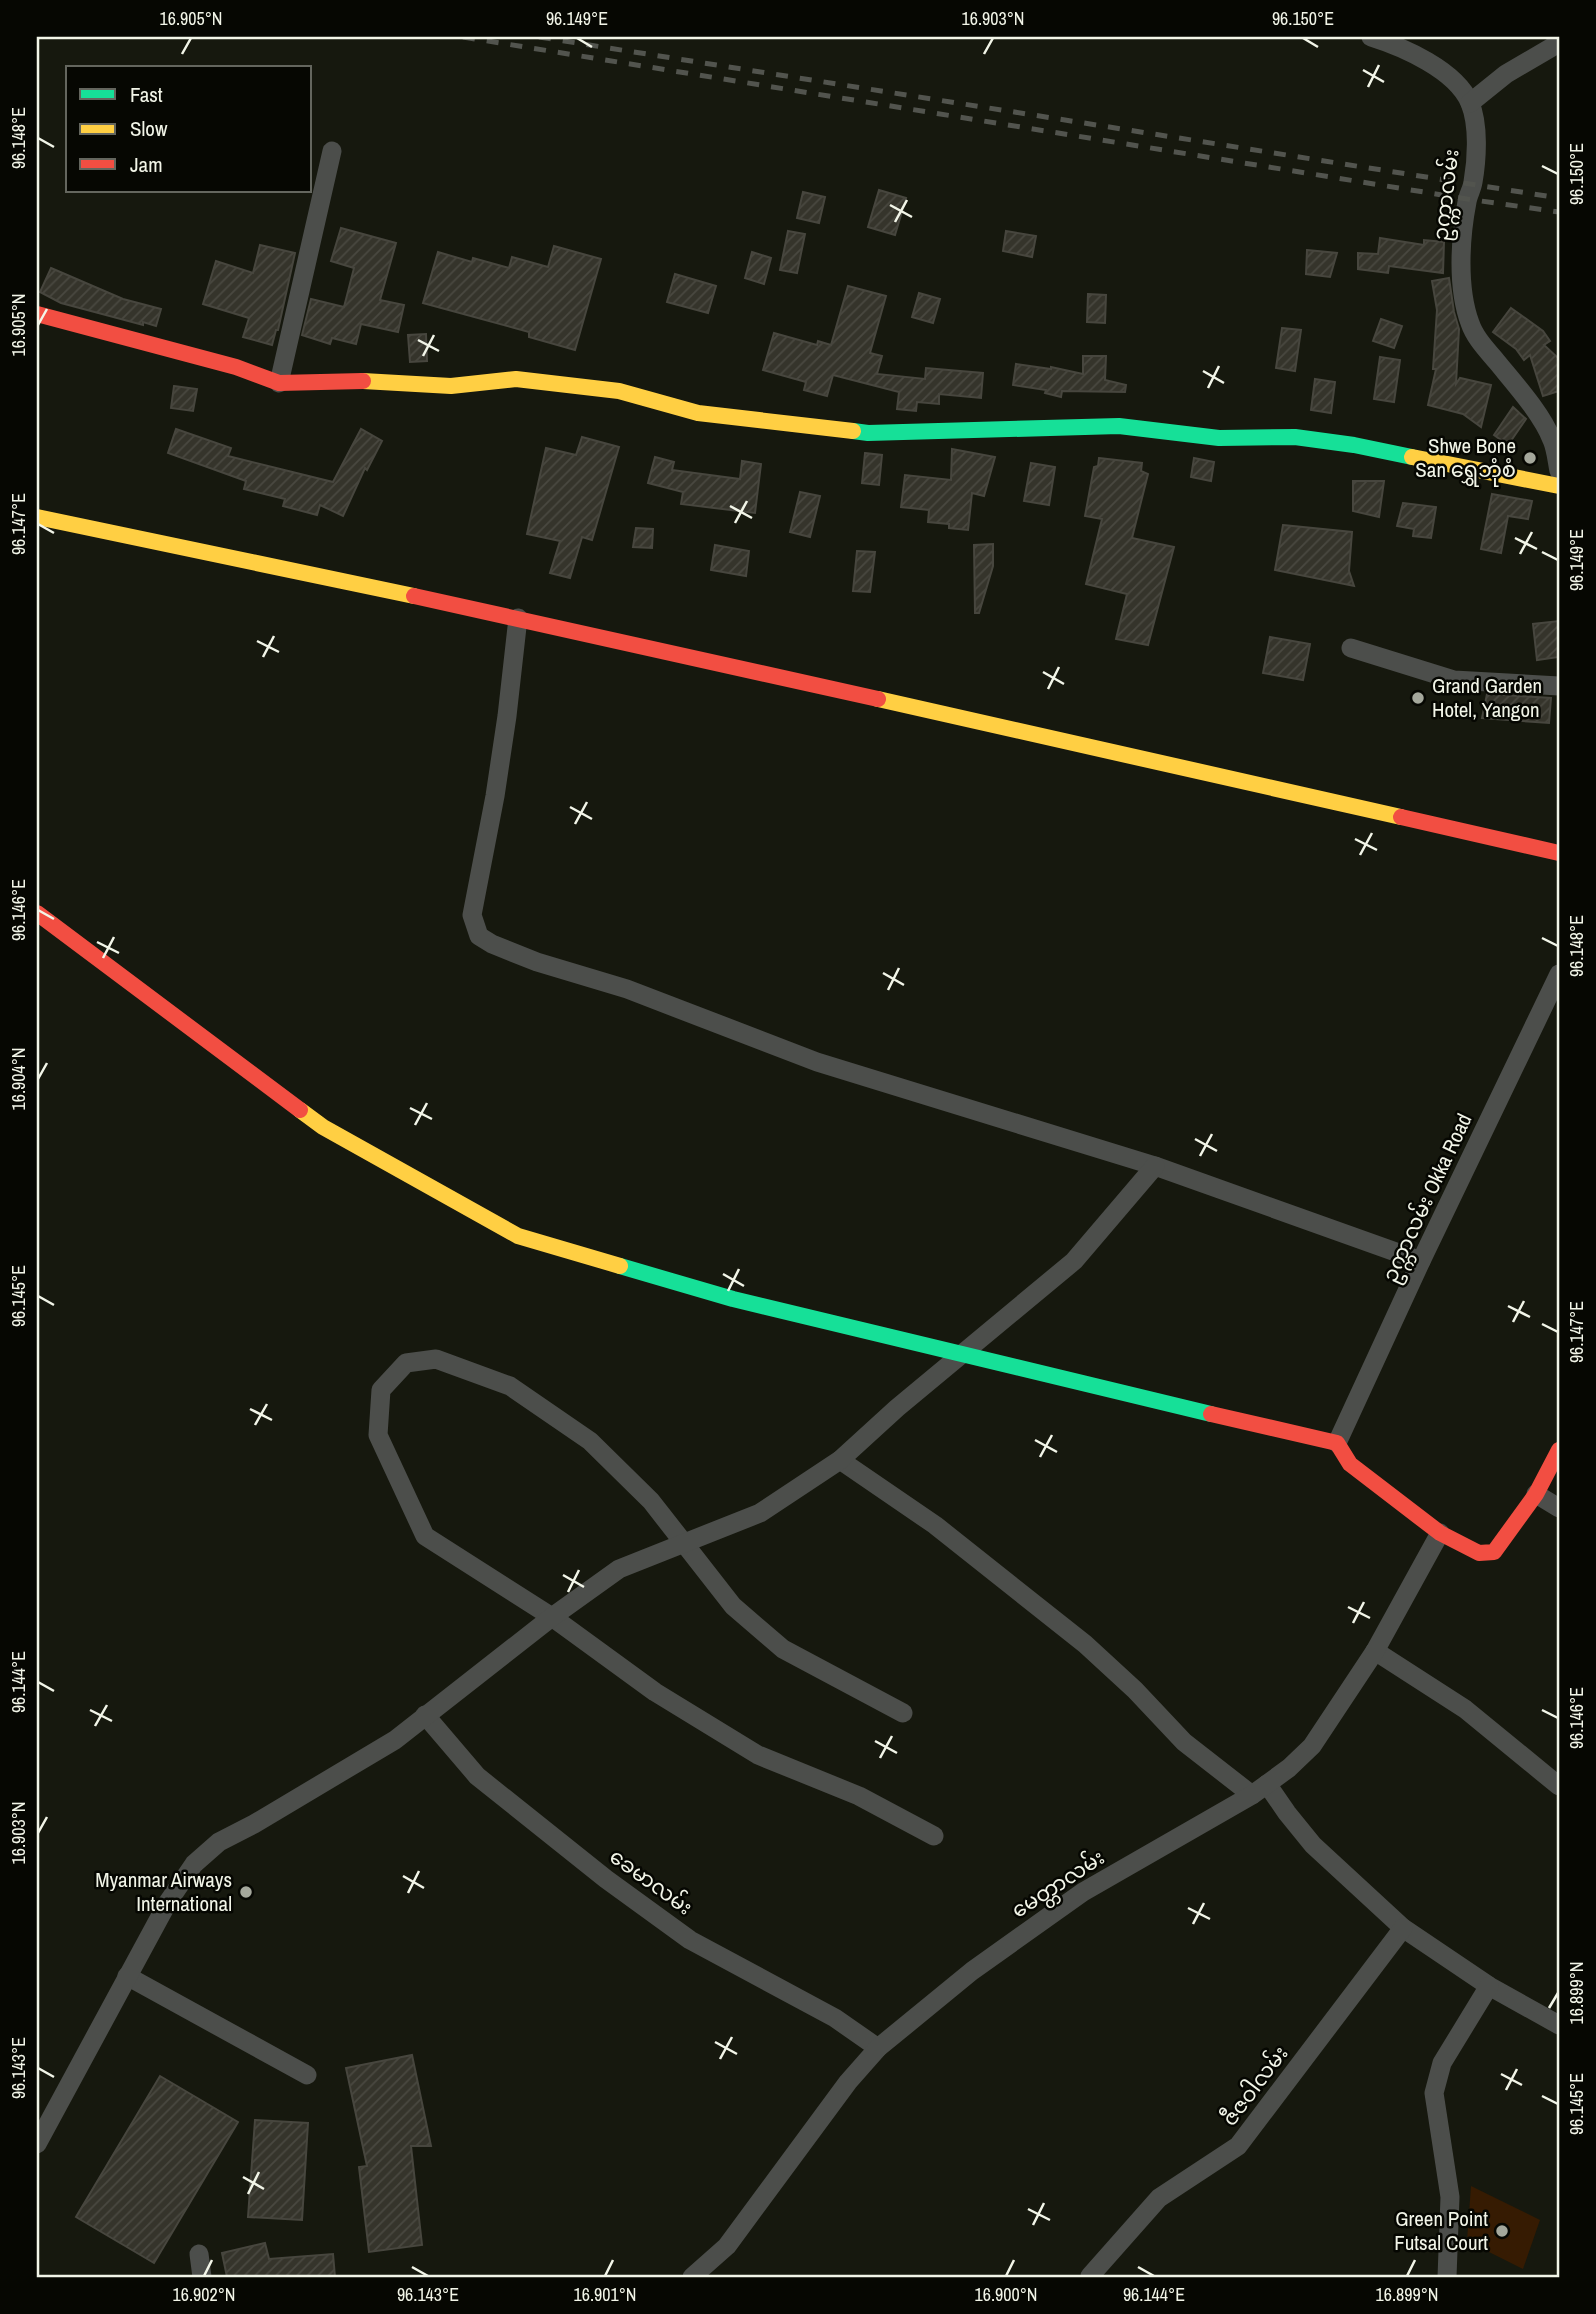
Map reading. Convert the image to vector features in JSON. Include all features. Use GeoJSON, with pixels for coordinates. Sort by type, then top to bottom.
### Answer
{"type":"FeatureCollection","features":[{"type":"Feature","properties":{"kind":"street"},"geometry":{"type":"LineString","coordinates":[[1371,37],[1416,56],[1442,72],[1460,88],[1470,103],[1506,74],[1559,43]]}},
{"type":"Feature","properties":{"kind":"street","name":"ဥက္ကာလမ်း"},"geometry":{"type":"LineString","coordinates":[[1470,103],[1476,132],[1473,184],[1467,199],[1461,242],[1462,285],[1469,323],[1479,341],[1516,385],[1556,440],[1559,471]]}},
{"type":"Feature","properties":{"kind":"street"},"geometry":{"type":"LineString","coordinates":[[279,383],[332,150]]}},
{"type":"Feature","properties":{"kind":"street"},"geometry":{"type":"LineString","coordinates":[[37,314],[236,367],[279,383],[360,380],[451,386],[516,379],[619,391],[698,413],[868,433],[1119,426],[1219,438],[1295,437],[1354,445],[1559,486]]}},
{"type":"Feature","properties":{"kind":"street"},"geometry":{"type":"LineString","coordinates":[[37,517],[518,618],[1559,853]]}},
{"type":"Feature","properties":{"kind":"street"},"geometry":{"type":"LineString","coordinates":[[518,618],[498,783],[472,915],[479,936],[537,962],[626,989],[817,1062],[1155,1166],[1421,1261]]}},
{"type":"Feature","properties":{"kind":"street"},"geometry":{"type":"LineString","coordinates":[[1351,648],[1454,680],[1559,686]]}},
{"type":"Feature","properties":{"kind":"street"},"geometry":{"type":"LineString","coordinates":[[37,913],[323,1128],[518,1236],[733,1299],[1337,1443],[1350,1464],[1359,1471],[1440,1533],[1479,1553],[1494,1552],[1536,1494],[1559,1450]]}},
{"type":"Feature","properties":{"kind":"street","name":"ဥက္ကာလမ်း Okka Road"},"geometry":{"type":"LineString","coordinates":[[1337,1443],[1559,974]]}},
{"type":"Feature","properties":{"kind":"street"},"geometry":{"type":"LineString","coordinates":[[37,2144],[168,1902],[194,1864],[219,1842],[395,1740],[552,1617],[619,1569],[760,1513],[840,1460],[960,1355],[1074,1261],[1155,1166]]}},
{"type":"Feature","properties":{"kind":"street"},"geometry":{"type":"LineString","coordinates":[[903,1713],[783,1649],[733,1606],[651,1501],[590,1441],[510,1386],[436,1359],[406,1363],[381,1390],[378,1435],[425,1536],[552,1617],[655,1692],[758,1755],[859,1796],[934,1836]]}},
{"type":"Feature","properties":{"kind":"street"},"geometry":{"type":"LineString","coordinates":[[840,1460],[935,1525],[1075,1636],[1135,1690],[1185,1742],[1260,1789],[1287,1813],[1313,1845],[1403,1928],[1489,1986],[1559,2025]]}},
{"type":"Feature","properties":{"kind":"street"},"geometry":{"type":"LineString","coordinates":[[1536,1494],[1559,1508]]}},
{"type":"Feature","properties":{"kind":"street","name":"မေတ္တာလမ်း"},"geometry":{"type":"LineString","coordinates":[[692,2277],[727,2246],[848,2082],[878,2048],[972,1971],[1083,1892],[1260,1789],[1312,1746],[1375,1651],[1440,1533]]}},
{"type":"Feature","properties":{"kind":"street"},"geometry":{"type":"LineString","coordinates":[[1375,1651],[1465,1709],[1559,1786]]}},
{"type":"Feature","properties":{"kind":"street","name":"ခေမာလမ်း"},"geometry":{"type":"LineString","coordinates":[[425,1715],[477,1776],[606,1879],[690,1940],[835,2018],[878,2048]]}},
{"type":"Feature","properties":{"kind":"street","name":"ဇီဇဝါလမ်း"},"geometry":{"type":"LineString","coordinates":[[1090,2276],[1159,2198],[1238,2146],[1403,1928]]}},
{"type":"Feature","properties":{"kind":"street"},"geometry":{"type":"LineString","coordinates":[[127,1976],[307,2075]]}},
{"type":"Feature","properties":{"kind":"street"},"geometry":{"type":"LineString","coordinates":[[1447,2277],[1450,2197],[1434,2093],[1442,2063],[1489,1986]]}},
{"type":"Feature","properties":{"kind":"street"},"geometry":{"type":"LineString","coordinates":[[199,2254],[202,2277]]}},
{"type":"Feature","properties":{"kind":"shaded area","name":"Green Point Futsal Court"},"geometry":{"type":"Polygon","coordinates":[[[1471,2186],[1540,2220],[1523,2269],[1467,2241],[1471,2186]]]}},
{"type":"Feature","properties":{"kind":"building"},"geometry":{"type":"Polygon","coordinates":[[[879,190],[906,198],[895,235],[868,227],[879,190]]]}},
{"type":"Feature","properties":{"kind":"building"},"geometry":{"type":"Polygon","coordinates":[[[803,192],[825,197],[819,223],[797,218],[803,192]]]}},
{"type":"Feature","properties":{"kind":"building"},"geometry":{"type":"Polygon","coordinates":[[[341,228],[396,243],[380,300],[404,305],[398,332],[361,324],[356,344],[332,338],[330,344],[302,335],[311,299],[344,307],[354,268],[331,261],[341,228]]]}},
{"type":"Feature","properties":{"kind":"building"},"geometry":{"type":"Polygon","coordinates":[[[788,231],[805,234],[797,273],[780,270],[788,231]]]}},
{"type":"Feature","properties":{"kind":"building"},"geometry":{"type":"Polygon","coordinates":[[[1006,231],[1036,236],[1032,257],[1003,251],[1006,231]]]}},
{"type":"Feature","properties":{"kind":"building"},"geometry":{"type":"Polygon","coordinates":[[[1380,238],[1424,245],[1424,240],[1444,242],[1443,273],[1389,266],[1388,273],[1358,269],[1358,253],[1378,254],[1380,238]]]}},
{"type":"Feature","properties":{"kind":"building"},"geometry":{"type":"Polygon","coordinates":[[[260,245],[295,253],[278,330],[272,345],[243,337],[249,318],[203,304],[216,261],[253,273],[260,245]]]}},
{"type":"Feature","properties":{"kind":"building"},"geometry":{"type":"Polygon","coordinates":[[[554,246],[601,259],[575,350],[529,337],[529,332],[423,303],[438,252],[472,262],[473,258],[509,268],[512,257],[548,267],[554,246]]]}},
{"type":"Feature","properties":{"kind":"building"},"geometry":{"type":"Polygon","coordinates":[[[1307,250],[1337,253],[1330,277],[1306,274],[1307,250]]]}},
{"type":"Feature","properties":{"kind":"building"},"geometry":{"type":"Polygon","coordinates":[[[752,252],[771,258],[764,284],[745,278],[752,252]]]}},
{"type":"Feature","properties":{"kind":"building"},"geometry":{"type":"Polygon","coordinates":[[[51,268],[123,299],[161,309],[156,326],[61,303],[40,292],[51,268]]]}},
{"type":"Feature","properties":{"kind":"building"},"geometry":{"type":"Polygon","coordinates":[[[675,274],[716,286],[708,313],[667,302],[675,274]]]}},
{"type":"Feature","properties":{"kind":"building"},"geometry":{"type":"Polygon","coordinates":[[[1449,278],[1459,329],[1456,384],[1460,378],[1491,385],[1481,427],[1463,414],[1428,405],[1436,369],[1433,369],[1437,310],[1432,281],[1449,278]]]}},
{"type":"Feature","properties":{"kind":"building"},"geometry":{"type":"Polygon","coordinates":[[[848,286],[886,296],[870,353],[882,356],[877,374],[925,379],[926,368],[983,373],[981,398],[939,394],[939,404],[917,402],[916,411],[897,409],[899,392],[833,375],[827,396],[804,390],[806,382],[763,370],[774,333],[817,345],[818,341],[831,345],[848,286]]]}},
{"type":"Feature","properties":{"kind":"building"},"geometry":{"type":"Polygon","coordinates":[[[919,293],[940,299],[933,323],[912,317],[919,293]]]}},
{"type":"Feature","properties":{"kind":"building"},"geometry":{"type":"Polygon","coordinates":[[[1088,294],[1106,295],[1105,323],[1087,322],[1088,294]]]}},
{"type":"Feature","properties":{"kind":"building"},"geometry":{"type":"Polygon","coordinates":[[[1511,308],[1543,331],[1550,341],[1544,345],[1559,359],[1559,391],[1543,396],[1530,355],[1524,360],[1516,349],[1493,332],[1511,308]]]}},
{"type":"Feature","properties":{"kind":"building"},"geometry":{"type":"Polygon","coordinates":[[[1381,319],[1402,326],[1394,348],[1373,341],[1381,319]]]}},
{"type":"Feature","properties":{"kind":"building"},"geometry":{"type":"Polygon","coordinates":[[[1282,328],[1301,330],[1295,371],[1276,368],[1282,328]]]}},
{"type":"Feature","properties":{"kind":"building"},"geometry":{"type":"Polygon","coordinates":[[[426,334],[427,361],[410,362],[408,335],[426,334]]]}},
{"type":"Feature","properties":{"kind":"building"},"geometry":{"type":"Polygon","coordinates":[[[1083,356],[1106,356],[1105,380],[1126,385],[1125,392],[1062,391],[1061,397],[1045,393],[1046,390],[1013,385],[1016,364],[1051,367],[1083,374],[1083,356]]]}},
{"type":"Feature","properties":{"kind":"building"},"geometry":{"type":"Polygon","coordinates":[[[1380,357],[1400,360],[1394,402],[1374,399],[1380,357]]]}},
{"type":"Feature","properties":{"kind":"building"},"geometry":{"type":"Polygon","coordinates":[[[1315,379],[1335,382],[1331,413],[1311,410],[1315,379]]]}},
{"type":"Feature","properties":{"kind":"building"},"geometry":{"type":"Polygon","coordinates":[[[174,386],[197,389],[193,411],[171,408],[174,386]]]}},
{"type":"Feature","properties":{"kind":"building"},"geometry":{"type":"Polygon","coordinates":[[[1513,407],[1526,419],[1508,445],[1494,435],[1513,407]]]}},
{"type":"Feature","properties":{"kind":"building"},"geometry":{"type":"Polygon","coordinates":[[[176,429],[231,448],[228,456],[333,482],[361,429],[382,441],[367,470],[365,468],[343,516],[320,505],[317,515],[283,506],[285,499],[244,489],[246,481],[168,453],[176,429]]]}},
{"type":"Feature","properties":{"kind":"building"},"geometry":{"type":"Polygon","coordinates":[[[582,437],[619,447],[592,540],[582,537],[570,578],[550,573],[560,541],[527,534],[546,448],[576,455],[582,437]]]}},
{"type":"Feature","properties":{"kind":"building"},"geometry":{"type":"Polygon","coordinates":[[[952,449],[995,457],[984,496],[972,493],[968,530],[949,528],[949,524],[928,522],[929,510],[901,507],[905,475],[951,480],[952,449]]]}},
{"type":"Feature","properties":{"kind":"building"},"geometry":{"type":"Polygon","coordinates":[[[865,453],[882,455],[879,485],[862,483],[865,453]]]}},
{"type":"Feature","properties":{"kind":"building"},"geometry":{"type":"Polygon","coordinates":[[[655,457],[674,462],[672,470],[740,479],[742,461],[761,464],[755,513],[681,504],[683,492],[648,483],[655,457]]]}},
{"type":"Feature","properties":{"kind":"building"},"geometry":{"type":"Polygon","coordinates":[[[1099,458],[1142,463],[1141,471],[1148,474],[1132,538],[1174,547],[1148,645],[1116,639],[1127,594],[1086,584],[1102,519],[1085,516],[1094,467],[1098,466],[1099,458]]]}},
{"type":"Feature","properties":{"kind":"building"},"geometry":{"type":"Polygon","coordinates":[[[1194,458],[1214,462],[1211,481],[1191,477],[1194,458]]]}},
{"type":"Feature","properties":{"kind":"building"},"geometry":{"type":"Polygon","coordinates":[[[1031,463],[1055,467],[1049,505],[1024,501],[1031,463]]]}},
{"type":"Feature","properties":{"kind":"building"},"geometry":{"type":"Polygon","coordinates":[[[1353,481],[1384,481],[1379,517],[1353,511],[1353,481]]]}},
{"type":"Feature","properties":{"kind":"building"},"geometry":{"type":"Polygon","coordinates":[[[800,492],[820,496],[810,537],[790,532],[800,492]]]}},
{"type":"Feature","properties":{"kind":"building"},"geometry":{"type":"Polygon","coordinates":[[[1492,494],[1532,501],[1528,519],[1508,516],[1501,553],[1481,549],[1492,494]]]}},
{"type":"Feature","properties":{"kind":"building"},"geometry":{"type":"Polygon","coordinates":[[[1403,503],[1436,507],[1431,538],[1413,536],[1414,529],[1397,526],[1403,503]]]}},
{"type":"Feature","properties":{"kind":"building"},"geometry":{"type":"Polygon","coordinates":[[[1283,525],[1352,532],[1349,571],[1354,586],[1275,570],[1283,525]]]}},
{"type":"Feature","properties":{"kind":"building"},"geometry":{"type":"Polygon","coordinates":[[[636,528],[653,529],[652,548],[633,547],[636,528]]]}},
{"type":"Feature","properties":{"kind":"building"},"geometry":{"type":"Polygon","coordinates":[[[993,544],[993,566],[979,613],[975,613],[974,545],[993,544]]]}},
{"type":"Feature","properties":{"kind":"building"},"geometry":{"type":"Polygon","coordinates":[[[715,545],[749,551],[746,576],[711,570],[715,545]]]}},
{"type":"Feature","properties":{"kind":"building"},"geometry":{"type":"Polygon","coordinates":[[[857,551],[875,552],[870,592],[853,591],[857,551]]]}},
{"type":"Feature","properties":{"kind":"building"},"geometry":{"type":"Polygon","coordinates":[[[1559,621],[1559,657],[1537,660],[1533,624],[1559,621]]]}},
{"type":"Feature","properties":{"kind":"building"},"geometry":{"type":"Polygon","coordinates":[[[1270,637],[1310,644],[1303,680],[1263,673],[1270,637]]]}},
{"type":"Feature","properties":{"kind":"building"},"geometry":{"type":"Polygon","coordinates":[[[1487,694],[1551,698],[1549,723],[1482,718],[1487,694]]]}},
{"type":"Feature","properties":{"kind":"building"},"geometry":{"type":"Polygon","coordinates":[[[412,2055],[431,2146],[411,2146],[422,2245],[369,2252],[359,2167],[367,2166],[346,2068],[412,2055]]]}},
{"type":"Feature","properties":{"kind":"building"},"geometry":{"type":"Polygon","coordinates":[[[160,2076],[238,2122],[154,2263],[76,2217],[160,2076]]]}},
{"type":"Feature","properties":{"kind":"building"},"geometry":{"type":"Polygon","coordinates":[[[255,2120],[308,2123],[302,2220],[248,2217],[255,2120]]]}},
{"type":"Feature","properties":{"kind":"building"},"geometry":{"type":"Polygon","coordinates":[[[265,2243],[269,2259],[333,2254],[335,2277],[227,2277],[222,2253],[265,2243]]]}},
{"type":"Feature","properties":{"kind":"railway"},"geometry":{"type":"LineString","coordinates":[[463,37],[1559,212]]}},
{"type":"Feature","properties":{"kind":"railway"},"geometry":{"type":"LineString","coordinates":[[539,37],[1559,198]]}},
{"type":"Feature","properties":{"kind":"traffic: fast"},"geometry":{"type":"LineString","coordinates":[[853,431],[868,433],[1119,426],[1219,438],[1295,437],[1412,457]]}},
{"type":"Feature","properties":{"kind":"traffic: fast"},"geometry":{"type":"LineString","coordinates":[[620,1266],[733,1299],[1211,1414]]}},
{"type":"Feature","properties":{"kind":"traffic: slow"},"geometry":{"type":"LineString","coordinates":[[363,381],[451,386],[516,379],[619,391],[698,413],[853,431]]}},
{"type":"Feature","properties":{"kind":"traffic: slow"},"geometry":{"type":"LineString","coordinates":[[1412,457],[1559,486]]}},
{"type":"Feature","properties":{"kind":"traffic: slow"},"geometry":{"type":"LineString","coordinates":[[37,517],[414,596]]}},
{"type":"Feature","properties":{"kind":"traffic: slow"},"geometry":{"type":"LineString","coordinates":[[878,699],[1401,817]]}},
{"type":"Feature","properties":{"kind":"traffic: slow"},"geometry":{"type":"LineString","coordinates":[[300,1110],[323,1127],[518,1236],[620,1266]]}},
{"type":"Feature","properties":{"kind":"traffic: jam"},"geometry":{"type":"LineString","coordinates":[[37,314],[236,367],[279,383],[363,381]]}},
{"type":"Feature","properties":{"kind":"traffic: jam"},"geometry":{"type":"LineString","coordinates":[[414,596],[878,699]]}},
{"type":"Feature","properties":{"kind":"traffic: jam"},"geometry":{"type":"LineString","coordinates":[[1401,817],[1559,853]]}},
{"type":"Feature","properties":{"kind":"traffic: jam"},"geometry":{"type":"LineString","coordinates":[[37,913],[300,1110]]}},
{"type":"Feature","properties":{"kind":"traffic: jam"},"geometry":{"type":"LineString","coordinates":[[1211,1414],[1337,1443],[1350,1464],[1440,1533],[1479,1553],[1494,1552],[1536,1494],[1559,1450]]}},
{"type":"Feature","properties":{"kind":"place","name":"Shwe Bone San ရွှေဘုံစံ"},"geometry":{"type":"Point","coordinates":[1530,458]}},
{"type":"Feature","properties":{"kind":"place","name":"Grand Garden Hotel, Yangon"},"geometry":{"type":"Point","coordinates":[1418,698]}},
{"type":"Feature","properties":{"kind":"place","name":"Myanmar Airways International"},"geometry":{"type":"Point","coordinates":[246,1892]}},
{"type":"Feature","properties":{"kind":"place","name":"Green Point Futsal Court"},"geometry":{"type":"Point","coordinates":[1502,2231]}}]}
